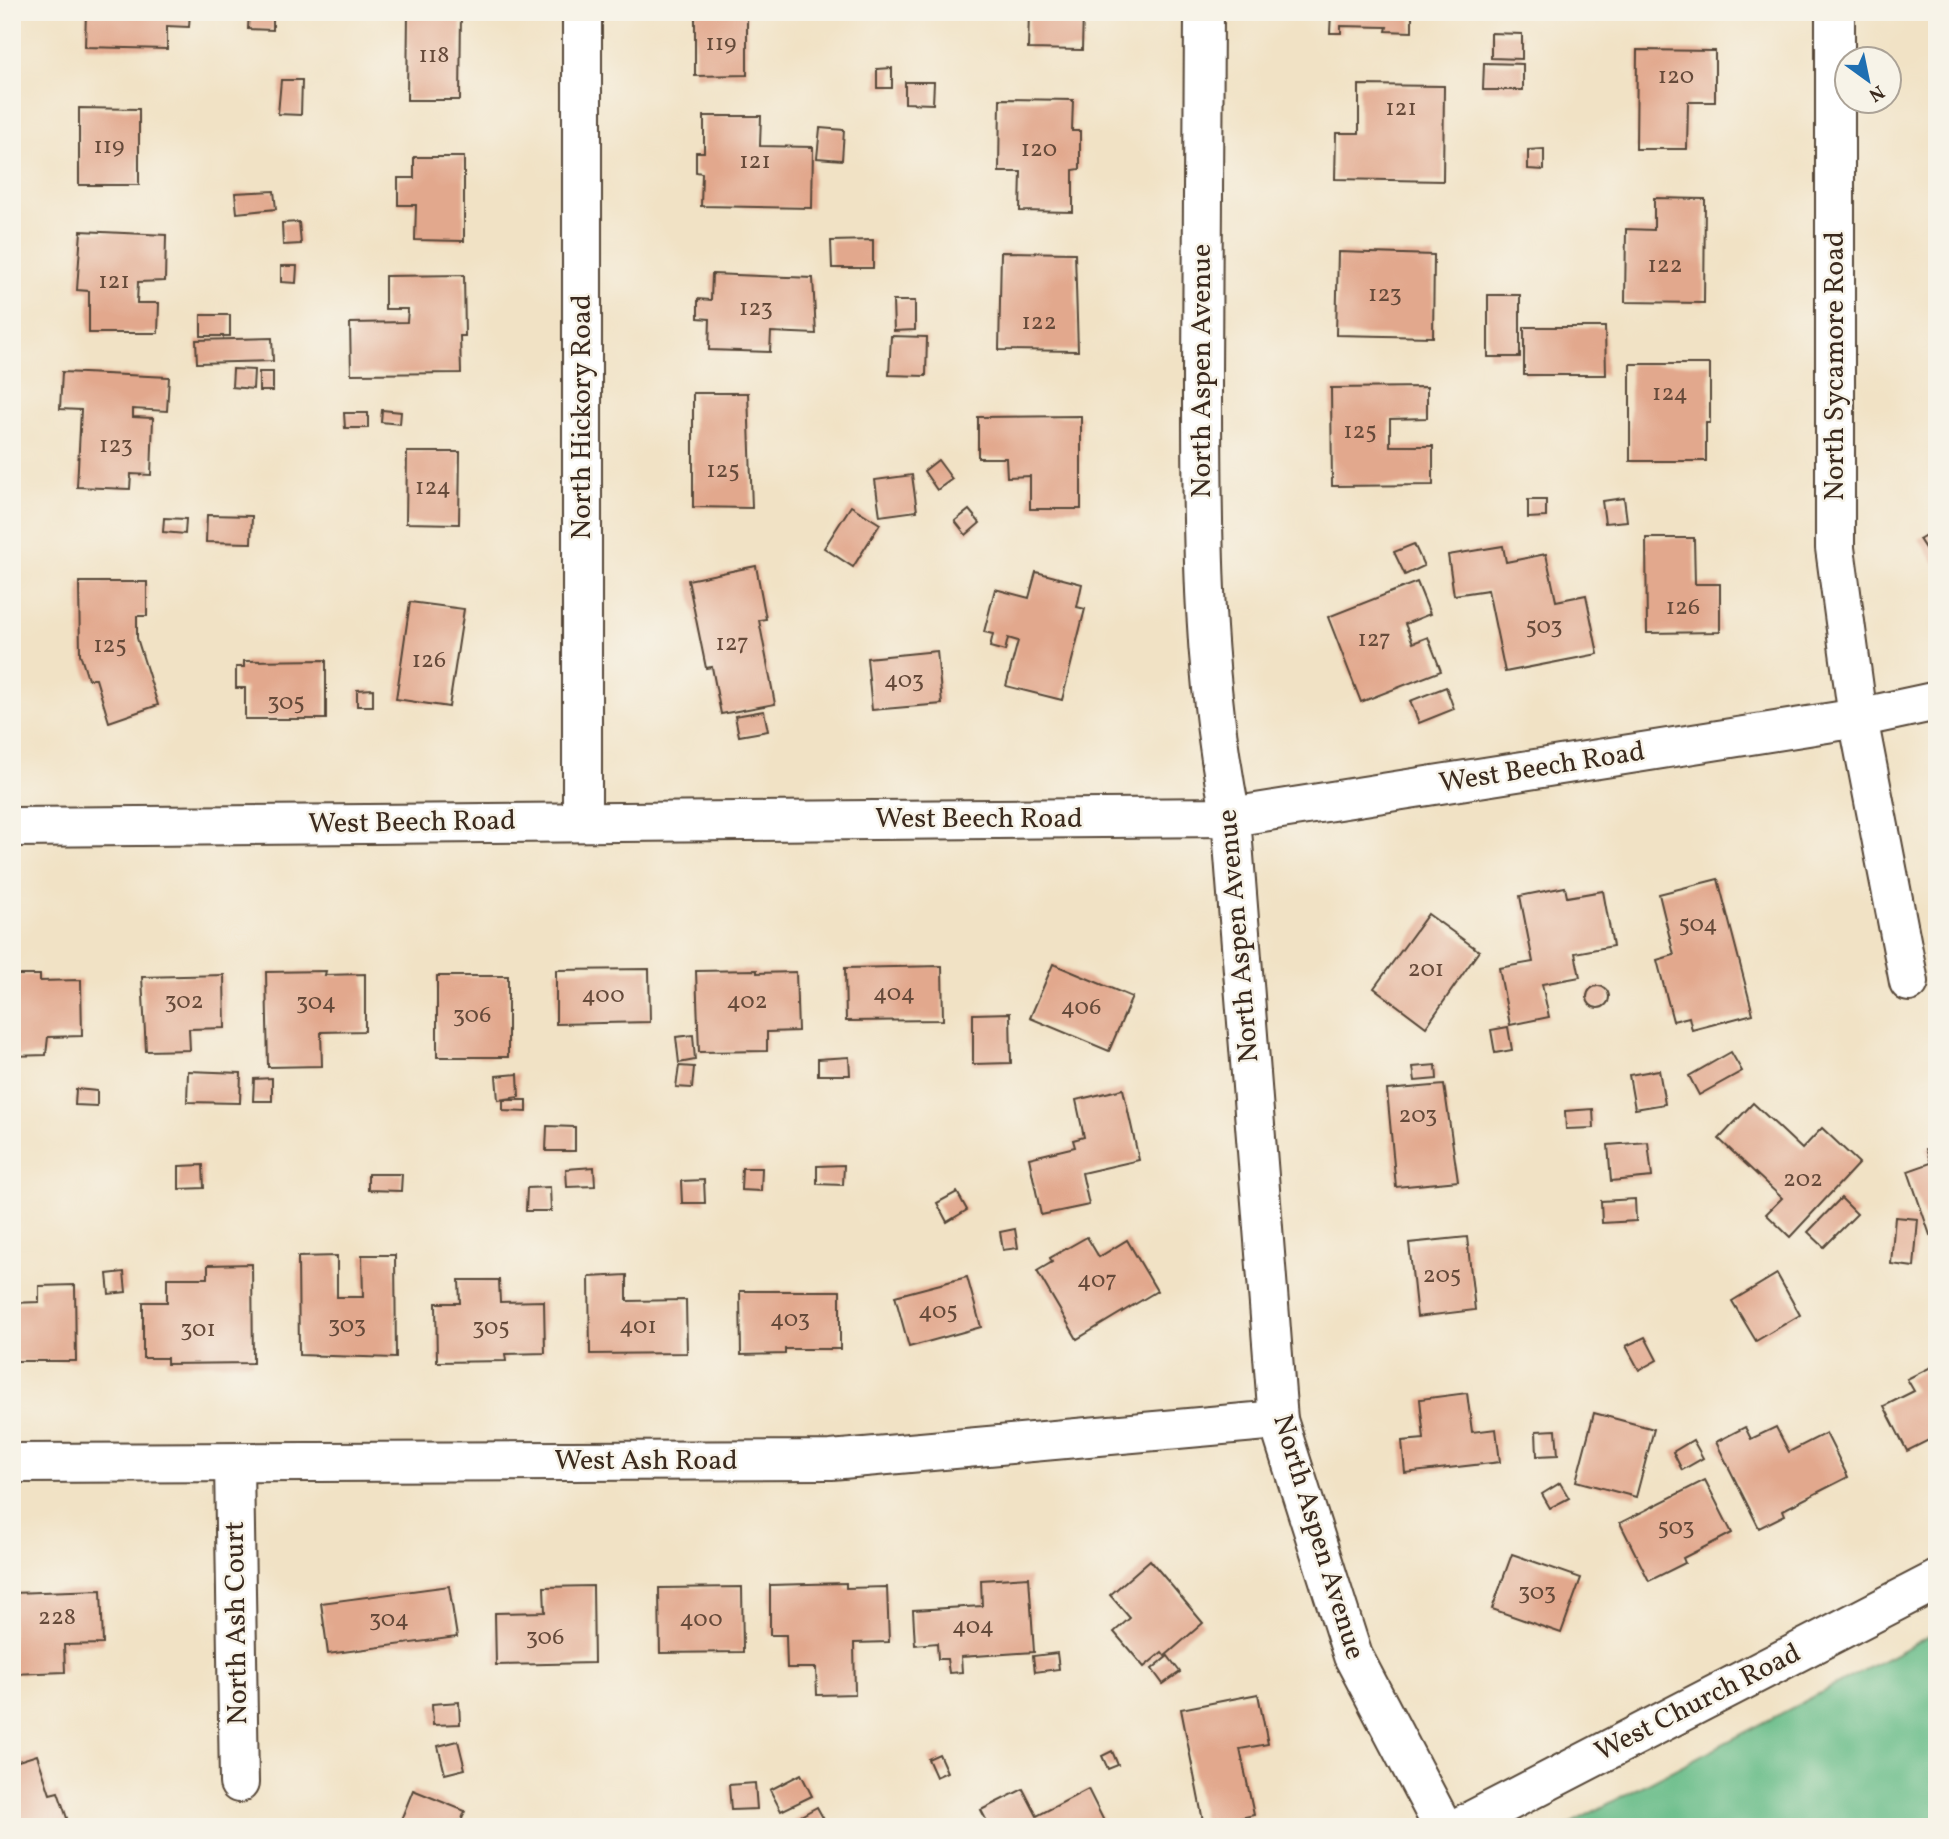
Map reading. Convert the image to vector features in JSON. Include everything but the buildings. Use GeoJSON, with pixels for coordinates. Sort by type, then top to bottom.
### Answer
{"type":"FeatureCollection","features":[{"type":"Feature","properties":{"kind":"street","name":"North Hickory Road"},"geometry":{"type":"LineString","coordinates":[[582,12],[582,821]]}},
{"type":"Feature","properties":{"kind":"street","name":"North Aspen Avenue"},"geometry":{"type":"LineString","coordinates":[[1204,12],[1204,574],[1207,657],[1215,735],[1231,817],[1278,1420],[1353,1656],[1443,1827]]}},
{"type":"Feature","properties":{"kind":"street","name":"North Sycamore Road"},"geometry":{"type":"LineString","coordinates":[[1835,12],[1835,548],[1858,718],[1909,982]]}},
{"type":"Feature","properties":{"kind":"street","name":"West Beech Road"},"geometry":{"type":"LineString","coordinates":[[12,827],[1231,817],[1858,718],[1937,701]]}},
{"type":"Feature","properties":{"kind":"street","name":"West Ash Road"},"geometry":{"type":"LineString","coordinates":[[12,1463],[831,1460],[1278,1420]]}},
{"type":"Feature","properties":{"kind":"street","name":"North Ash Court"},"geometry":{"type":"LineString","coordinates":[[234,1464],[239,1783]]}},
{"type":"Feature","properties":{"kind":"street","name":"West Church Road"},"geometry":{"type":"LineString","coordinates":[[1459,1827],[1937,1580]]}},
{"type":"Feature","properties":{"kind":"green space"},"geometry":{"type":"Polygon","coordinates":[[[1937,1632],[1937,1827],[1564,1827],[1937,1632]]]}}]}
